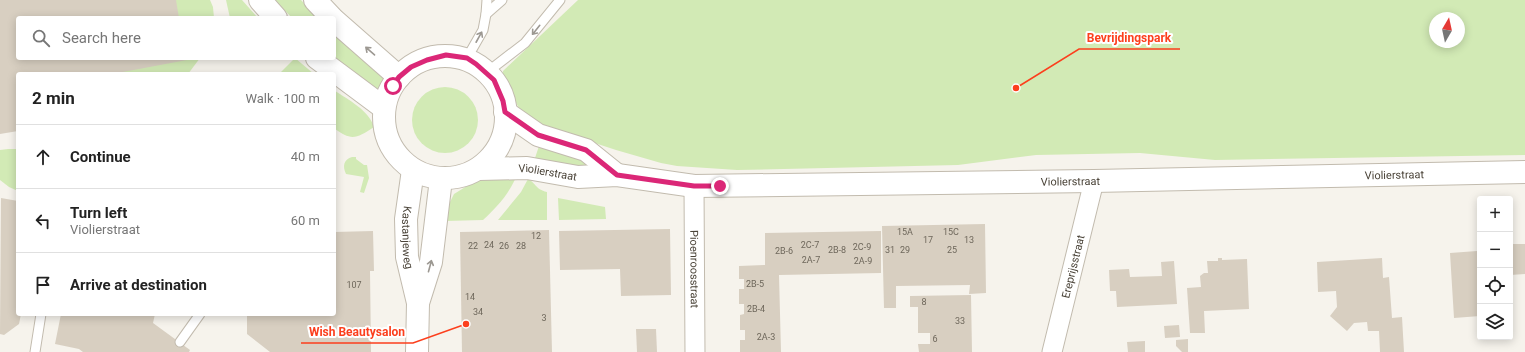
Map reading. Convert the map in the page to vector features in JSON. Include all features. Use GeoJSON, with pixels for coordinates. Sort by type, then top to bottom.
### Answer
{"type":"FeatureCollection","features":[{"type":"Feature","properties":{"kind":"street"},"geometry":{"type":"LineString","coordinates":[[260,0],[274,16]]}},
{"type":"Feature","properties":{"kind":"street"},"geometry":{"type":"LineString","coordinates":[[315,0],[330,16]]}},
{"type":"Feature","properties":{"kind":"street"},"geometry":{"type":"LineString","coordinates":[[336,22],[399,77]]}},
{"type":"Feature","properties":{"kind":"street"},"geometry":{"type":"LineString","coordinates":[[446,55],[467,58],[486,73],[494,80],[503,101],[506,120],[502,138],[492,156],[479,168],[455,178],[441,179],[426,176],[413,170],[396,155],[389,143],[384,129],[384,108],[387,97],[399,77],[411,67],[427,60],[446,55]]}},
{"type":"Feature","properties":{"kind":"street"},"geometry":{"type":"LineString","coordinates":[[320,60],[336,72]]}},
{"type":"Feature","properties":{"kind":"street"},"geometry":{"type":"LineString","coordinates":[[336,72],[384,108]]}},
{"type":"Feature","properties":{"kind":"street"},"geometry":{"type":"LineString","coordinates":[[505,112],[538,135],[586,150],[617,175]]}},
{"type":"Feature","properties":{"kind":"street","name":"Violierstraat"},"geometry":{"type":"LineString","coordinates":[[479,168],[526,168],[578,177],[617,175],[694,186],[1094,181],[1525,172]]}},
{"type":"Feature","properties":{"kind":"street","name":"Kastanjeweg"},"geometry":{"type":"LineString","coordinates":[[413,170],[406,219],[407,257],[418,303],[417,352]]}},
{"type":"Feature","properties":{"kind":"street","name":"Kastanjeweg"},"geometry":{"type":"LineString","coordinates":[[418,303],[431,262],[441,179]]}},
{"type":"Feature","properties":{"kind":"street","name":"Ereprijsstraat"},"geometry":{"type":"LineString","coordinates":[[1052,352],[1094,181]]}},
{"type":"Feature","properties":{"kind":"street","name":"Pioenroosstraat"},"geometry":{"type":"LineString","coordinates":[[694,186],[695,352]]}},
{"type":"Feature","properties":{"kind":"lane"},"geometry":{"type":"LineString","coordinates":[[467,58],[483,30],[487,0]]}},
{"type":"Feature","properties":{"kind":"lane"},"geometry":{"type":"LineString","coordinates":[[486,14],[502,0]]}},
{"type":"Feature","properties":{"kind":"lane"},"geometry":{"type":"LineString","coordinates":[[486,73],[526,43],[560,0]]}},
{"type":"Feature","properties":{"kind":"lane"},"geometry":{"type":"LineString","coordinates":[[35,352],[41,316]]}},
{"type":"Feature","properties":{"kind":"lane"},"geometry":{"type":"LineString","coordinates":[[180,342],[199,316]]}},
{"type":"Feature","properties":{"kind":"green space"},"geometry":{"type":"Polygon","coordinates":[[[158,0],[210,0],[213,7],[214,16],[154,16],[158,0]]]}},
{"type":"Feature","properties":{"kind":"green space"},"geometry":{"type":"Polygon","coordinates":[[[226,0],[242,0],[256,16],[230,16],[226,0]]]}},
{"type":"Feature","properties":{"kind":"green space"},"geometry":{"type":"Polygon","coordinates":[[[275,0],[301,0],[316,16],[290,16],[275,0]]]}},
{"type":"Feature","properties":{"kind":"green space"},"geometry":{"type":"Polygon","coordinates":[[[578,0],[1525,0],[1525,155],[1215,160],[1140,153],[1036,155],[958,165],[737,170],[677,166],[616,150],[540,125],[520,110],[503,79],[503,71],[578,0]]]}},
{"type":"Feature","properties":{"kind":"green space"},"geometry":{"type":"Polygon","coordinates":[[[336,35],[387,78],[381,89],[377,90],[336,59],[336,35]]]}},
{"type":"Feature","properties":{"kind":"green space"},"geometry":{"type":"Polygon","coordinates":[[[87,60],[198,60],[190,72],[89,72],[87,60]]]}},
{"type":"Feature","properties":{"kind":"green space"},"geometry":{"type":"Polygon","coordinates":[[[293,60],[297,60],[312,72],[281,72],[293,60]]]}},
{"type":"Feature","properties":{"kind":"green space"},"geometry":{"type":"Polygon","coordinates":[[[445,87],[458,90],[468,97],[475,107],[478,120],[475,133],[468,143],[458,150],[445,153],[432,150],[422,143],[415,133],[412,120],[415,107],[422,97],[432,90],[445,87]]]}},
{"type":"Feature","properties":{"kind":"green space"},"geometry":{"type":"Polygon","coordinates":[[[336,91],[363,110],[368,115],[374,127],[363,134],[354,137],[349,137],[336,129],[336,91]]]}},
{"type":"Feature","properties":{"kind":"green space"},"geometry":{"type":"Polygon","coordinates":[[[539,146],[586,162],[585,170],[570,168],[535,158],[539,146]]]}},
{"type":"Feature","properties":{"kind":"green space"},"geometry":{"type":"Polygon","coordinates":[[[16,149],[16,190],[0,180],[0,150],[16,149]]]}},
{"type":"Feature","properties":{"kind":"green space"},"geometry":{"type":"Polygon","coordinates":[[[356,157],[356,159],[364,165],[367,165],[369,178],[364,193],[360,192],[364,177],[346,174],[345,171],[344,163],[347,159],[356,157]]]}},
{"type":"Feature","properties":{"kind":"green space"},"geometry":{"type":"Polygon","coordinates":[[[517,175],[502,200],[483,220],[445,221],[447,208],[454,194],[489,176],[517,175]]]}},
{"type":"Feature","properties":{"kind":"green space"},"geometry":{"type":"Polygon","coordinates":[[[528,179],[538,188],[547,192],[547,220],[498,220],[521,192],[528,179]]]}},
{"type":"Feature","properties":{"kind":"green space"},"geometry":{"type":"Polygon","coordinates":[[[558,198],[605,207],[606,219],[559,220],[558,198]]]}},
{"type":"Feature","properties":{"kind":"building"},"geometry":{"type":"Polygon","coordinates":[[[0,0],[176,0],[179,16],[16,16],[16,60],[187,60],[123,72],[16,72],[16,131],[0,134],[0,0]]]}},
{"type":"Feature","properties":{"kind":"building"},"geometry":{"type":"Polygon","coordinates":[[[1,198],[16,201],[16,316],[21,316],[19,324],[4,335],[0,334],[1,198]]]}},
{"type":"Feature","properties":{"kind":"building"},"geometry":{"type":"Polygon","coordinates":[[[985,224],[986,293],[969,294],[970,285],[896,286],[896,308],[884,308],[882,226],[985,224]]]}},
{"type":"Feature","properties":{"kind":"building"},"geometry":{"type":"Polygon","coordinates":[[[670,229],[671,295],[621,296],[620,269],[560,270],[559,231],[670,229]]]}},
{"type":"Feature","properties":{"kind":"building"},"geometry":{"type":"Polygon","coordinates":[[[549,230],[552,352],[462,352],[460,232],[549,230]]]}},
{"type":"Feature","properties":{"kind":"building"},"geometry":{"type":"Polygon","coordinates":[[[373,231],[374,271],[370,271],[371,352],[270,352],[247,334],[247,316],[336,316],[336,232],[373,231]]]}},
{"type":"Feature","properties":{"kind":"building"},"geometry":{"type":"Polygon","coordinates":[[[881,231],[881,273],[779,275],[781,352],[740,352],[740,340],[745,340],[745,330],[740,330],[740,315],[744,314],[744,304],[739,304],[739,289],[744,289],[744,279],[739,279],[739,266],[765,265],[765,233],[881,231]]]}},
{"type":"Feature","properties":{"kind":"building"},"geometry":{"type":"Polygon","coordinates":[[[1513,244],[1525,244],[1525,274],[1513,275],[1513,244]]]}},
{"type":"Feature","properties":{"kind":"building"},"geometry":{"type":"Polygon","coordinates":[[[1477,251],[1477,316],[1454,318],[1450,253],[1477,251]]]}},
{"type":"Feature","properties":{"kind":"building"},"geometry":{"type":"Polygon","coordinates":[[[1218,258],[1222,258],[1222,260],[1247,259],[1249,309],[1204,311],[1205,333],[1190,333],[1187,288],[1201,287],[1200,276],[1204,273],[1208,273],[1207,261],[1218,261],[1218,258]]]}},
{"type":"Feature","properties":{"kind":"building"},"geometry":{"type":"Polygon","coordinates":[[[1382,258],[1383,278],[1389,277],[1392,318],[1402,317],[1404,352],[1380,352],[1379,331],[1368,331],[1367,322],[1354,323],[1347,331],[1330,316],[1337,307],[1336,291],[1318,292],[1317,262],[1382,258]]]}},
{"type":"Feature","properties":{"kind":"building"},"geometry":{"type":"Polygon","coordinates":[[[1174,261],[1177,304],[1117,307],[1116,291],[1110,291],[1109,270],[1129,269],[1130,277],[1162,276],[1161,262],[1174,261]]]}},
{"type":"Feature","properties":{"kind":"building"},"geometry":{"type":"Polygon","coordinates":[[[971,295],[972,352],[919,352],[918,344],[930,344],[930,333],[918,333],[918,307],[910,307],[910,296],[971,295]]]}},
{"type":"Feature","properties":{"kind":"building"},"geometry":{"type":"Polygon","coordinates":[[[61,316],[155,316],[153,323],[190,350],[189,352],[83,352],[79,349],[55,344],[61,316]]]}},
{"type":"Feature","properties":{"kind":"building"},"geometry":{"type":"Polygon","coordinates":[[[1179,325],[1180,337],[1165,338],[1164,326],[1179,325]]]}},
{"type":"Feature","properties":{"kind":"building"},"geometry":{"type":"Polygon","coordinates":[[[636,329],[656,329],[657,352],[637,352],[636,329]]]}},
{"type":"Feature","properties":{"kind":"building"},"geometry":{"type":"Polygon","coordinates":[[[1188,339],[1188,352],[1182,352],[1176,346],[1176,340],[1188,339]]]}},
{"type":"Feature","properties":{"kind":"building"},"geometry":{"type":"Polygon","coordinates":[[[1145,341],[1145,352],[1128,352],[1127,342],[1145,341]]]}},
{"type":"Feature","properties":{"kind":"place","name":"Bevrijdingspark"},"geometry":{"type":"Point","coordinates":[1016,88]}},
{"type":"Feature","properties":{"kind":"place","name":"Wish Beautysalon"},"geometry":{"type":"Point","coordinates":[466,324]}},
{"type":"Feature","properties":{"kind":"route"},"geometry":{"type":"LineString","coordinates":[[393,86],[399,77],[411,67],[427,60],[446,55],[467,58],[494,80],[503,101],[505,112],[538,135],[586,150],[617,175],[694,186],[720,186]]}}]}
